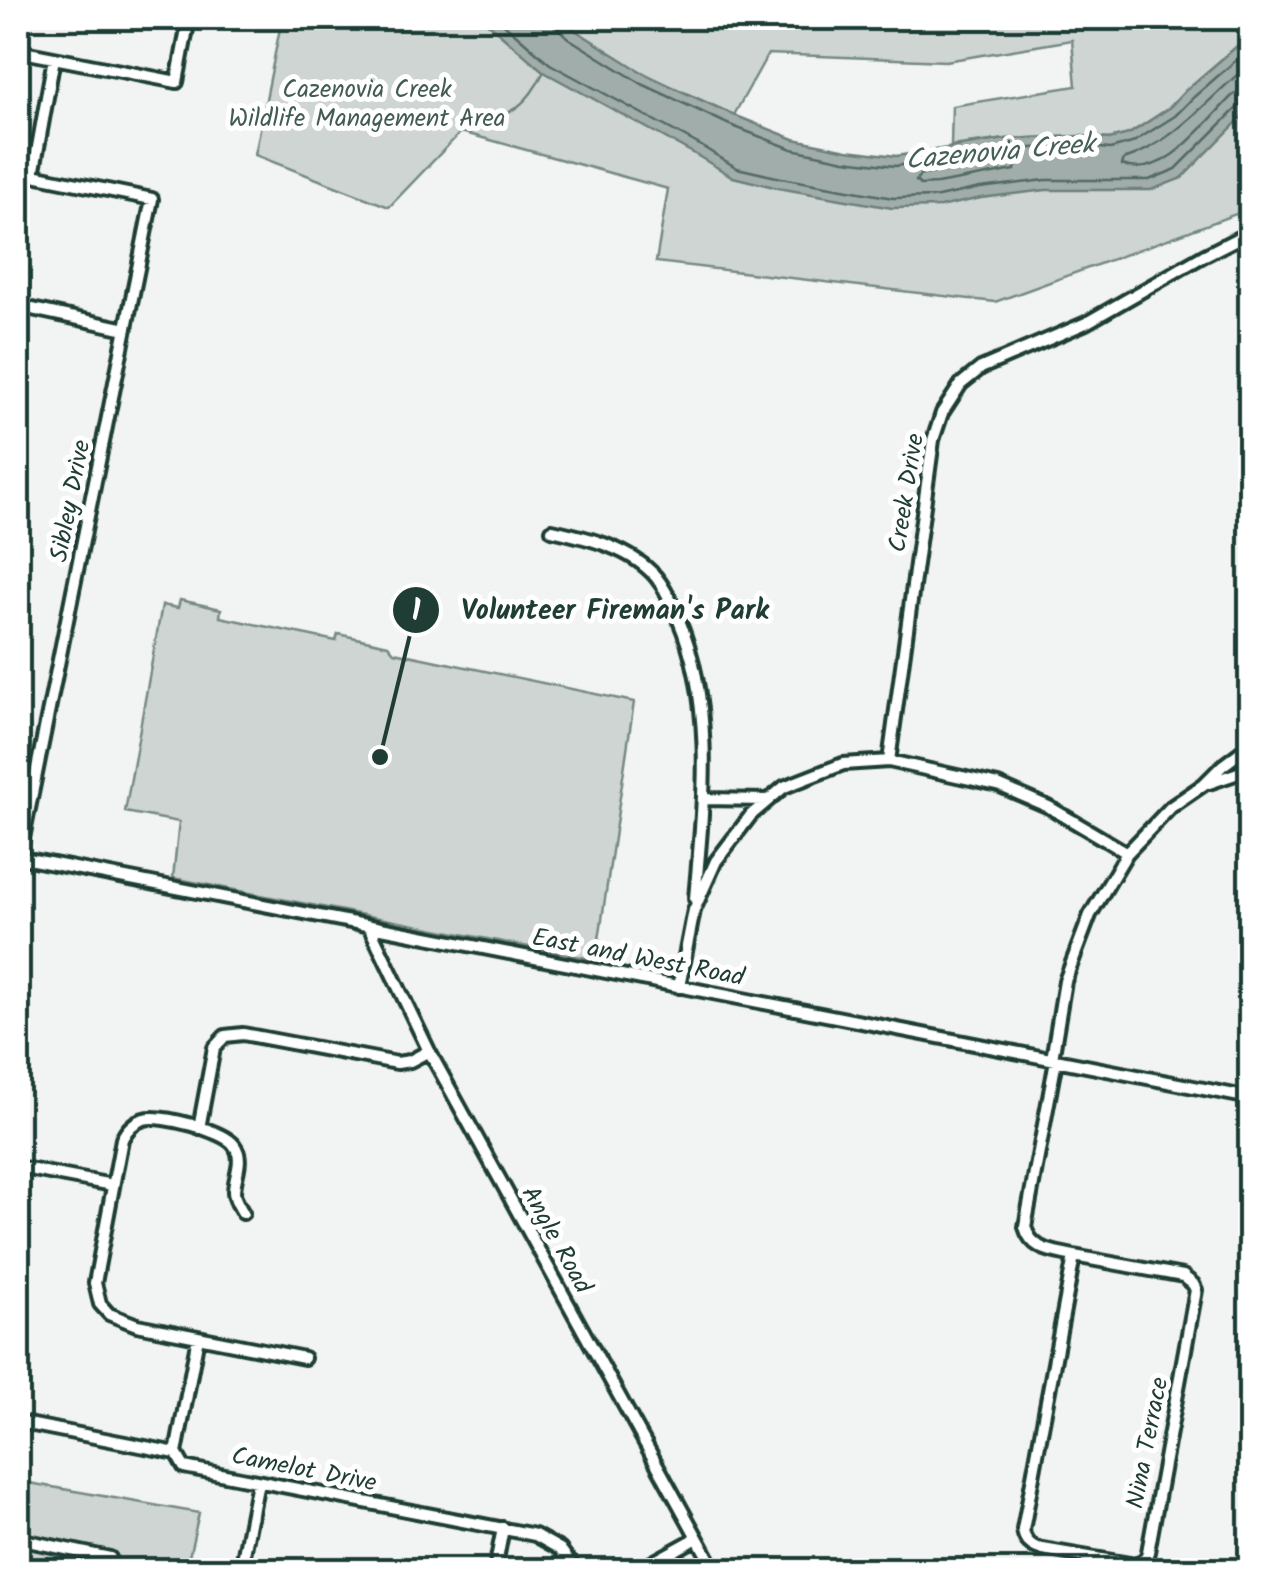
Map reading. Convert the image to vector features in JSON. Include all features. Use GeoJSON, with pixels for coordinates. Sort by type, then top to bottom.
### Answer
{"type":"FeatureCollection","features":[{"type":"Feature","properties":{"kind":"street"},"geometry":{"type":"LineString","coordinates":[[18,51],[177,82],[190,18]]}},
{"type":"Feature","properties":{"kind":"street"},"geometry":{"type":"LineString","coordinates":[[18,180],[33,175],[54,58]]}},
{"type":"Feature","properties":{"kind":"street","name":"Sibley Drive"},"geometry":{"type":"LineString","coordinates":[[18,858],[152,198],[33,175]]}},
{"type":"Feature","properties":{"kind":"street","name":"Creek Drive"},"geometry":{"type":"LineString","coordinates":[[889,761],[933,440],[942,413],[961,384],[981,368],[1086,323],[1250,232]]}},
{"type":"Feature","properties":{"kind":"street"},"geometry":{"type":"LineString","coordinates":[[18,306],[126,329]]}},
{"type":"Feature","properties":{"kind":"street"},"geometry":{"type":"LineString","coordinates":[[552,530],[620,550],[654,574],[670,598],[690,645],[701,707],[704,799],[694,910],[679,987]]}},
{"type":"Feature","properties":{"kind":"street"},"geometry":{"type":"LineString","coordinates":[[1203,786],[1250,746]]}},
{"type":"Feature","properties":{"kind":"street"},"geometry":{"type":"LineString","coordinates":[[694,910],[716,861],[752,814],[784,787],[843,764],[889,761],[998,784],[1050,807],[1128,853]]}},
{"type":"Feature","properties":{"kind":"street"},"geometry":{"type":"LineString","coordinates":[[1203,786],[1250,769]]}},
{"type":"Feature","properties":{"kind":"street","name":"Nina Terrace"},"geometry":{"type":"LineString","coordinates":[[1074,1256],[1024,1536],[1037,1548],[1136,1565],[1148,1552],[1196,1290],[1184,1276],[1036,1246],[1026,1227],[1065,981],[1090,915],[1128,853],[1172,807],[1203,786]]}},
{"type":"Feature","properties":{"kind":"street"},"geometry":{"type":"LineString","coordinates":[[704,799],[768,800]]}},
{"type":"Feature","properties":{"kind":"street","name":"East and West Road"},"geometry":{"type":"LineString","coordinates":[[18,858],[1250,1098]]}},
{"type":"Feature","properties":{"kind":"street","name":"Angle Road"},"geometry":{"type":"LineString","coordinates":[[369,926],[429,1051],[715,1570]]}},
{"type":"Feature","properties":{"kind":"street"},"geometry":{"type":"LineString","coordinates":[[199,1128],[214,1048],[225,1036],[243,1034],[397,1063],[429,1051]]}},
{"type":"Feature","properties":{"kind":"street"},"geometry":{"type":"LineString","coordinates":[[243,1213],[233,1196],[239,1167],[238,1152],[230,1140],[169,1120],[149,1118],[128,1127],[112,1185],[94,1283],[100,1304],[109,1314],[137,1325],[304,1358]]}},
{"type":"Feature","properties":{"kind":"street"},"geometry":{"type":"LineString","coordinates":[[18,1167],[112,1185]]}},
{"type":"Feature","properties":{"kind":"street"},"geometry":{"type":"LineString","coordinates":[[176,1453],[198,1337]]}},
{"type":"Feature","properties":{"kind":"street","name":"Camelot Drive"},"geometry":{"type":"LineString","coordinates":[[18,1422],[176,1453],[184,1467],[546,1539],[564,1552],[576,1570]]}},
{"type":"Feature","properties":{"kind":"street"},"geometry":{"type":"LineString","coordinates":[[240,1570],[258,1482]]}},
{"type":"Feature","properties":{"kind":"street"},"geometry":{"type":"LineString","coordinates":[[495,1570],[503,1528]]}},
{"type":"Feature","properties":{"kind":"street"},"geometry":{"type":"LineString","coordinates":[[639,1570],[697,1538]]}},
{"type":"Feature","properties":{"kind":"street"},"geometry":{"type":"LineString","coordinates":[[18,1539],[110,1558],[108,1570]]}},
{"type":"Feature","properties":{"kind":"green space","name":"Cazenovia Creek Wildlife Management Area"},"geometry":{"type":"Polygon","coordinates":[[[282,18],[512,18],[756,161],[1146,164],[1250,70],[1250,209],[995,302],[656,262],[668,189],[461,132],[389,207],[255,155],[282,18]]]}},
{"type":"Feature","properties":{"kind":"green space"},"geometry":{"type":"Polygon","coordinates":[[[561,18],[1250,18],[1250,35],[1169,108],[1129,134],[1109,139],[1006,139],[951,146],[952,106],[1076,86],[1072,40],[946,61],[768,54],[734,115],[621,61],[561,18]]]}},
{"type":"Feature","properties":{"kind":"green space"},"geometry":{"type":"Polygon","coordinates":[[[180,600],[221,609],[220,617],[336,641],[338,634],[388,645],[394,652],[634,702],[596,960],[173,878],[179,822],[125,812],[162,605],[178,608],[180,600]]]}},
{"type":"Feature","properties":{"kind":"green space"},"geometry":{"type":"Polygon","coordinates":[[[18,1481],[199,1513],[186,1570],[18,1570],[18,1481]]]}},
{"type":"Feature","properties":{"kind":"water","name":"Cazenovia Creek"},"geometry":{"type":"Polygon","coordinates":[[[482,18],[561,18],[648,76],[734,115],[794,139],[896,156],[1006,139],[1109,139],[1129,134],[1169,108],[1250,35],[1250,109],[1182,178],[1151,190],[1046,190],[940,207],[892,208],[733,177],[544,72],[482,18]]]}},
{"type":"Feature","properties":{"kind":"waterway"},"geometry":{"type":"LineString","coordinates":[[477,125],[517,107],[543,73]]}},
{"type":"Feature","properties":{"kind":"place","name":"Volunteer Fireman's Park"},"geometry":{"type":"Point","coordinates":[380,757]}}]}
